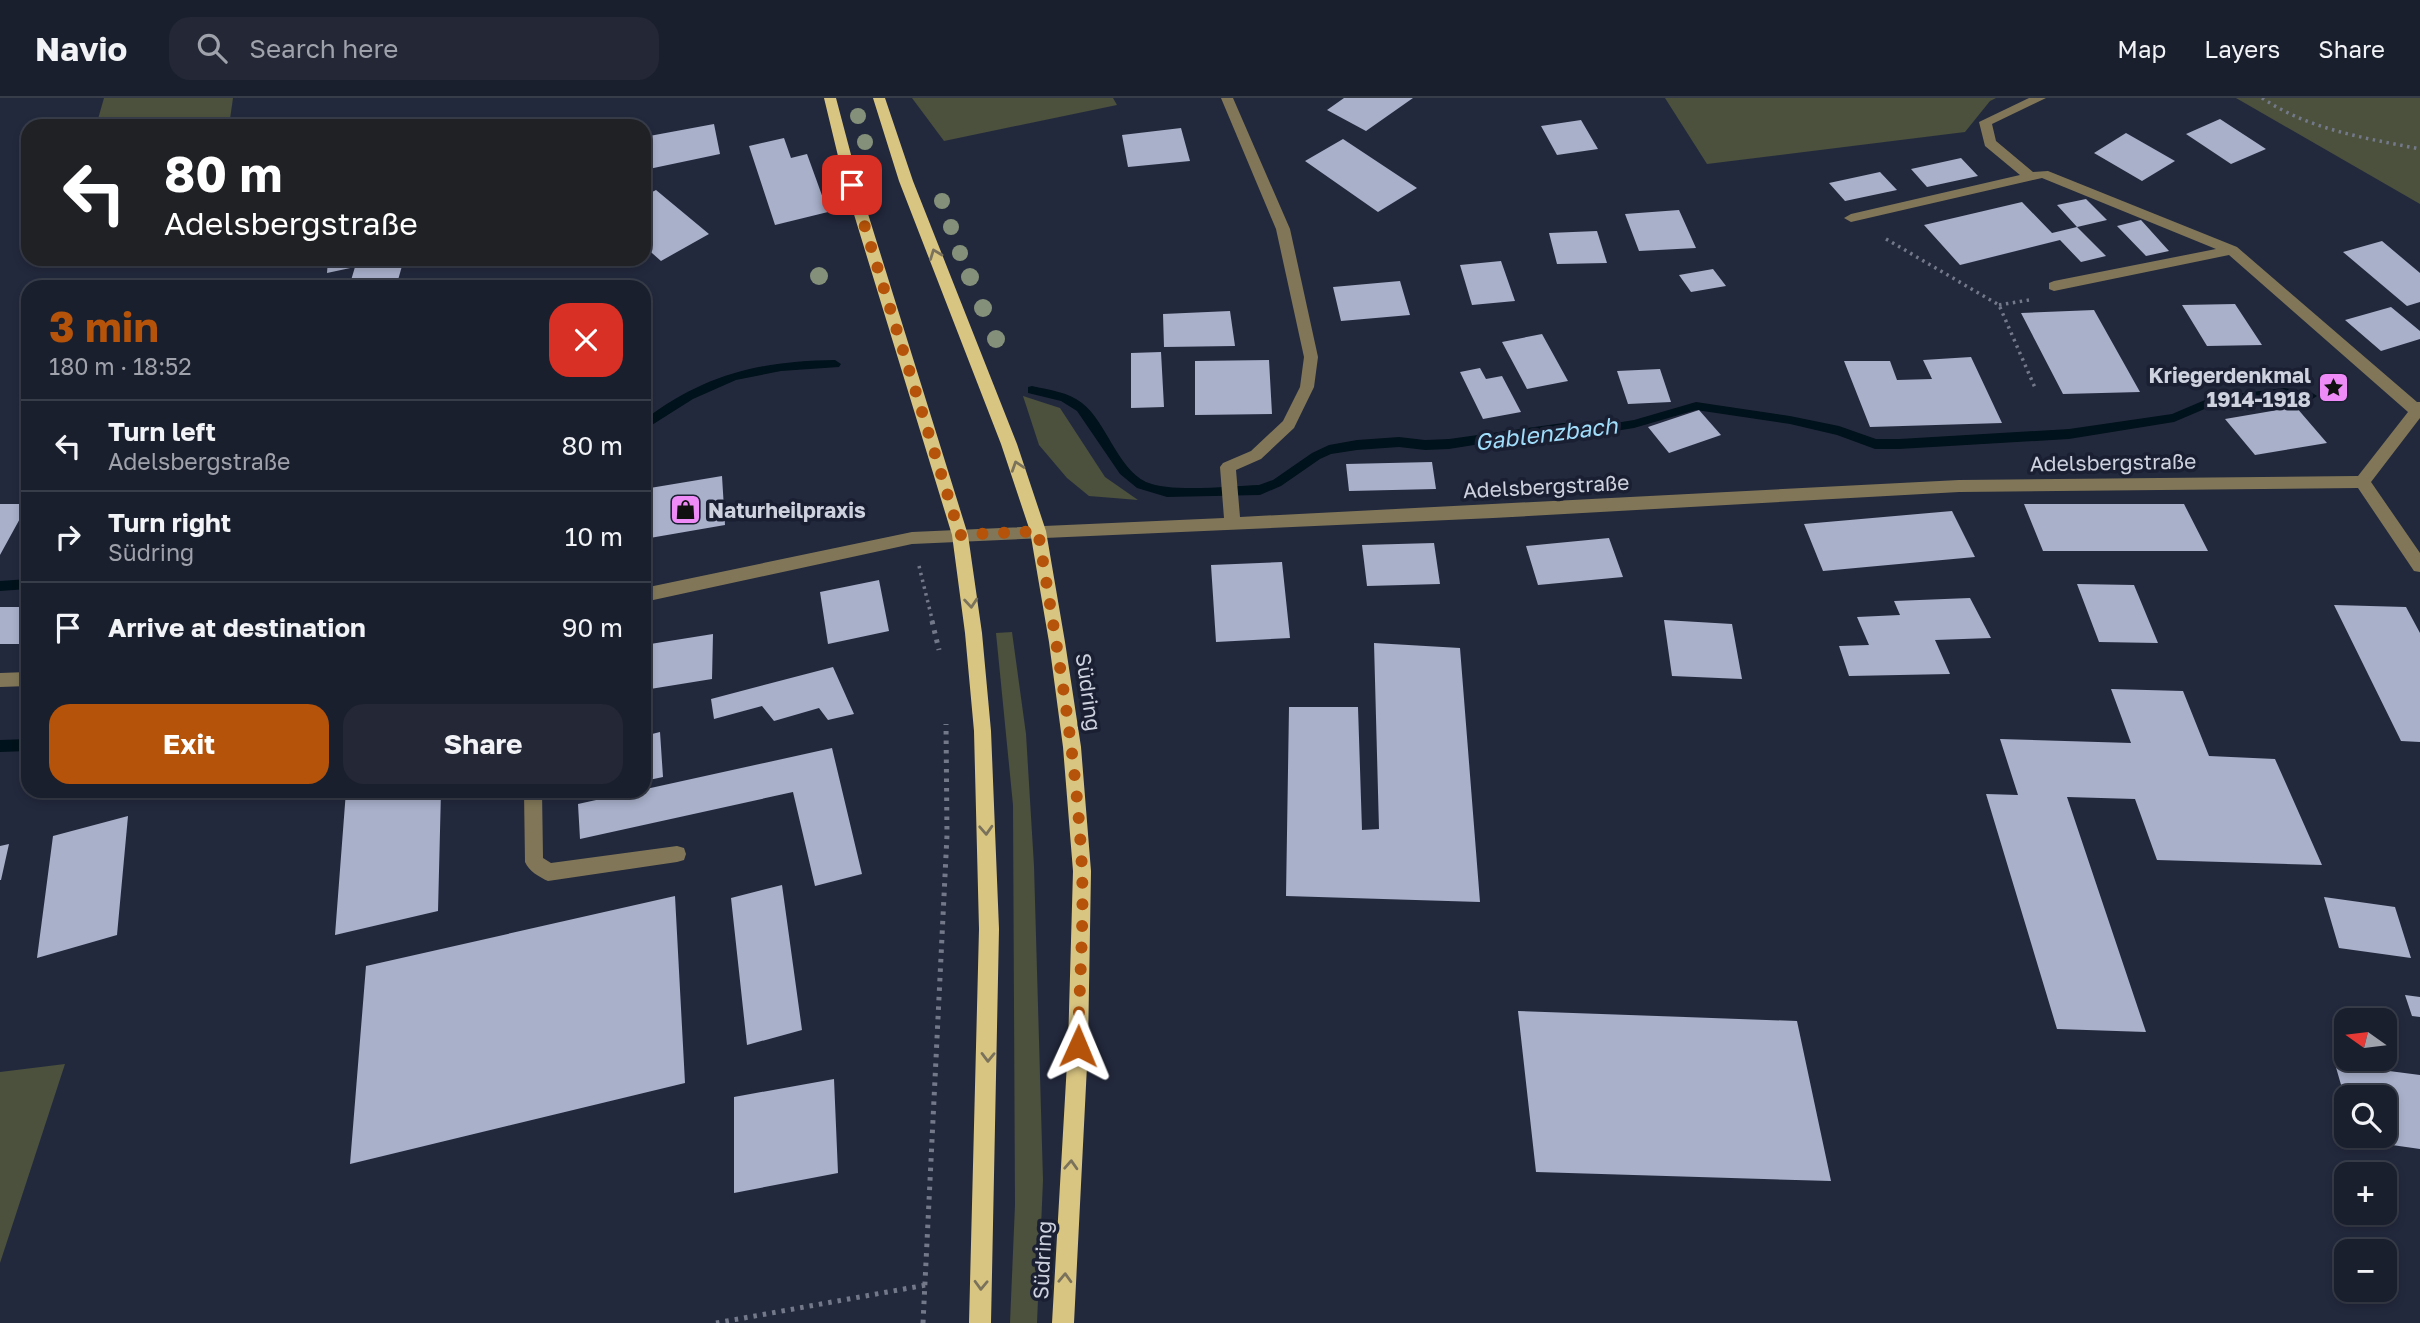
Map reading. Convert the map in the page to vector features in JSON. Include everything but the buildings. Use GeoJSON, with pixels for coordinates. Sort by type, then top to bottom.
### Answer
{"type":"FeatureCollection","features":[{"type":"Feature","properties":{"kind":"main road"},"geometry":{"type":"LineString","coordinates":[[831,98],[852,185],[960,535],[975,650],[988,874],[988,1057],[980,1323]]}},
{"type":"Feature","properties":{"kind":"main road","name":"Südring"},"geometry":{"type":"LineString","coordinates":[[879,98],[906,181],[1010,444],[1038,531],[1072,747],[1082,872],[1078,1046],[1063,1323]]}},
{"type":"Feature","properties":{"kind":"street"},"geometry":{"type":"LineString","coordinates":[[1227,98],[1283,229],[1311,357],[1307,387],[1289,424],[1256,455],[1228,467],[1232,522]]}},
{"type":"Feature","properties":{"kind":"street"},"geometry":{"type":"LineString","coordinates":[[2029,176],[1990,143],[1986,122],[2040,98]]}},
{"type":"Feature","properties":{"kind":"street"},"geometry":{"type":"LineString","coordinates":[[1851,218],[2043,174],[2232,250],[2418,409],[2362,482],[2420,566]]}},
{"type":"Feature","properties":{"kind":"street"},"geometry":{"type":"LineString","coordinates":[[2054,286],[2232,250]]}},
{"type":"Feature","properties":{"kind":"street","name":"Adelsbergstraße"},"geometry":{"type":"LineString","coordinates":[[651,594],[912,538],[1493,512],[1959,486],[2362,482]]}},
{"type":"Feature","properties":{"kind":"street"},"geometry":{"type":"LineString","coordinates":[[0,680],[21,679]]}},
{"type":"Feature","properties":{"kind":"street"},"geometry":{"type":"LineString","coordinates":[[533,798],[534,862],[548,872],[677,854]]}},
{"type":"Feature","properties":{"kind":"path"},"geometry":{"type":"LineString","coordinates":[[2262,98],[2308,121],[2357,136],[2420,149]]}},
{"type":"Feature","properties":{"kind":"path"},"geometry":{"type":"LineString","coordinates":[[1851,218],[1998,306],[2036,390]]}},
{"type":"Feature","properties":{"kind":"path"},"geometry":{"type":"LineString","coordinates":[[912,538],[940,653]]}},
{"type":"Feature","properties":{"kind":"path"},"geometry":{"type":"LineString","coordinates":[[923,1323],[947,835],[946,716]]}},
{"type":"Feature","properties":{"kind":"path"},"geometry":{"type":"LineString","coordinates":[[716,1323],[926,1285]]}},
{"type":"Feature","properties":{"kind":"green space"},"geometry":{"type":"Polygon","coordinates":[[[104,98],[233,98],[230,119],[98,119],[104,98]]]}},
{"type":"Feature","properties":{"kind":"green space"},"geometry":{"type":"Polygon","coordinates":[[[912,98],[1113,98],[1117,105],[944,141],[912,98]]]}},
{"type":"Feature","properties":{"kind":"green space"},"geometry":{"type":"Polygon","coordinates":[[[1665,98],[1996,98],[1990,101],[1965,132],[1707,164],[1665,98]]]}},
{"type":"Feature","properties":{"kind":"green space"},"geometry":{"type":"Polygon","coordinates":[[[2236,98],[2420,98],[2420,204],[2236,98]]]}},
{"type":"Feature","properties":{"kind":"green space"},"geometry":{"type":"Polygon","coordinates":[[[1023,396],[1060,408],[1105,477],[1138,500],[1089,496],[1067,478],[1039,445],[1023,396]]]}},
{"type":"Feature","properties":{"kind":"green space"},"geometry":{"type":"Polygon","coordinates":[[[1012,632],[1026,734],[1034,866],[1043,1180],[1037,1323],[1010,1323],[1015,1205],[1013,805],[996,633],[1012,632]]]}},
{"type":"Feature","properties":{"kind":"green space"},"geometry":{"type":"Polygon","coordinates":[[[65,1064],[0,1263],[0,1072],[65,1064]]]}},
{"type":"Feature","properties":{"kind":"waterway","name":"Gablenzbach"},"geometry":{"type":"LineString","coordinates":[[651,421],[689,396],[733,376],[781,366],[835,364]]}},
{"type":"Feature","properties":{"kind":"waterway","name":"Gablenzbach"},"geometry":{"type":"LineString","coordinates":[[1032,390],[1065,398],[1081,408],[1124,471],[1141,485],[1167,492],[1260,490],[1277,483],[1316,456],[1329,450],[1357,445],[1399,442],[1449,444],[1563,427],[1603,429],[1634,424],[1696,406],[1790,420],[1839,431],[1875,444],[1899,444],[2069,434],[2174,418],[2212,401],[2284,392],[2311,396]]}},
{"type":"Feature","properties":{"kind":"waterway","name":"Gablenzbach"},"geometry":{"type":"LineString","coordinates":[[0,586],[21,584]]}},
{"type":"Feature","properties":{"kind":"waterway"},"geometry":{"type":"LineString","coordinates":[[0,746],[21,745]]}},
{"type":"Feature","properties":{"kind":"place","name":"Kriegerdenkmal 1914-1918"},"geometry":{"type":"Point","coordinates":[2334,387]}},
{"type":"Feature","properties":{"kind":"place","name":"Naturheilpraxis"},"geometry":{"type":"Point","coordinates":[685,510]}},
{"type":"Feature","properties":{"kind":"route"},"geometry":{"type":"LineString","coordinates":[[852,185],[960,535],[1038,531],[1072,747],[1082,872],[1078,1046]]}}]}
